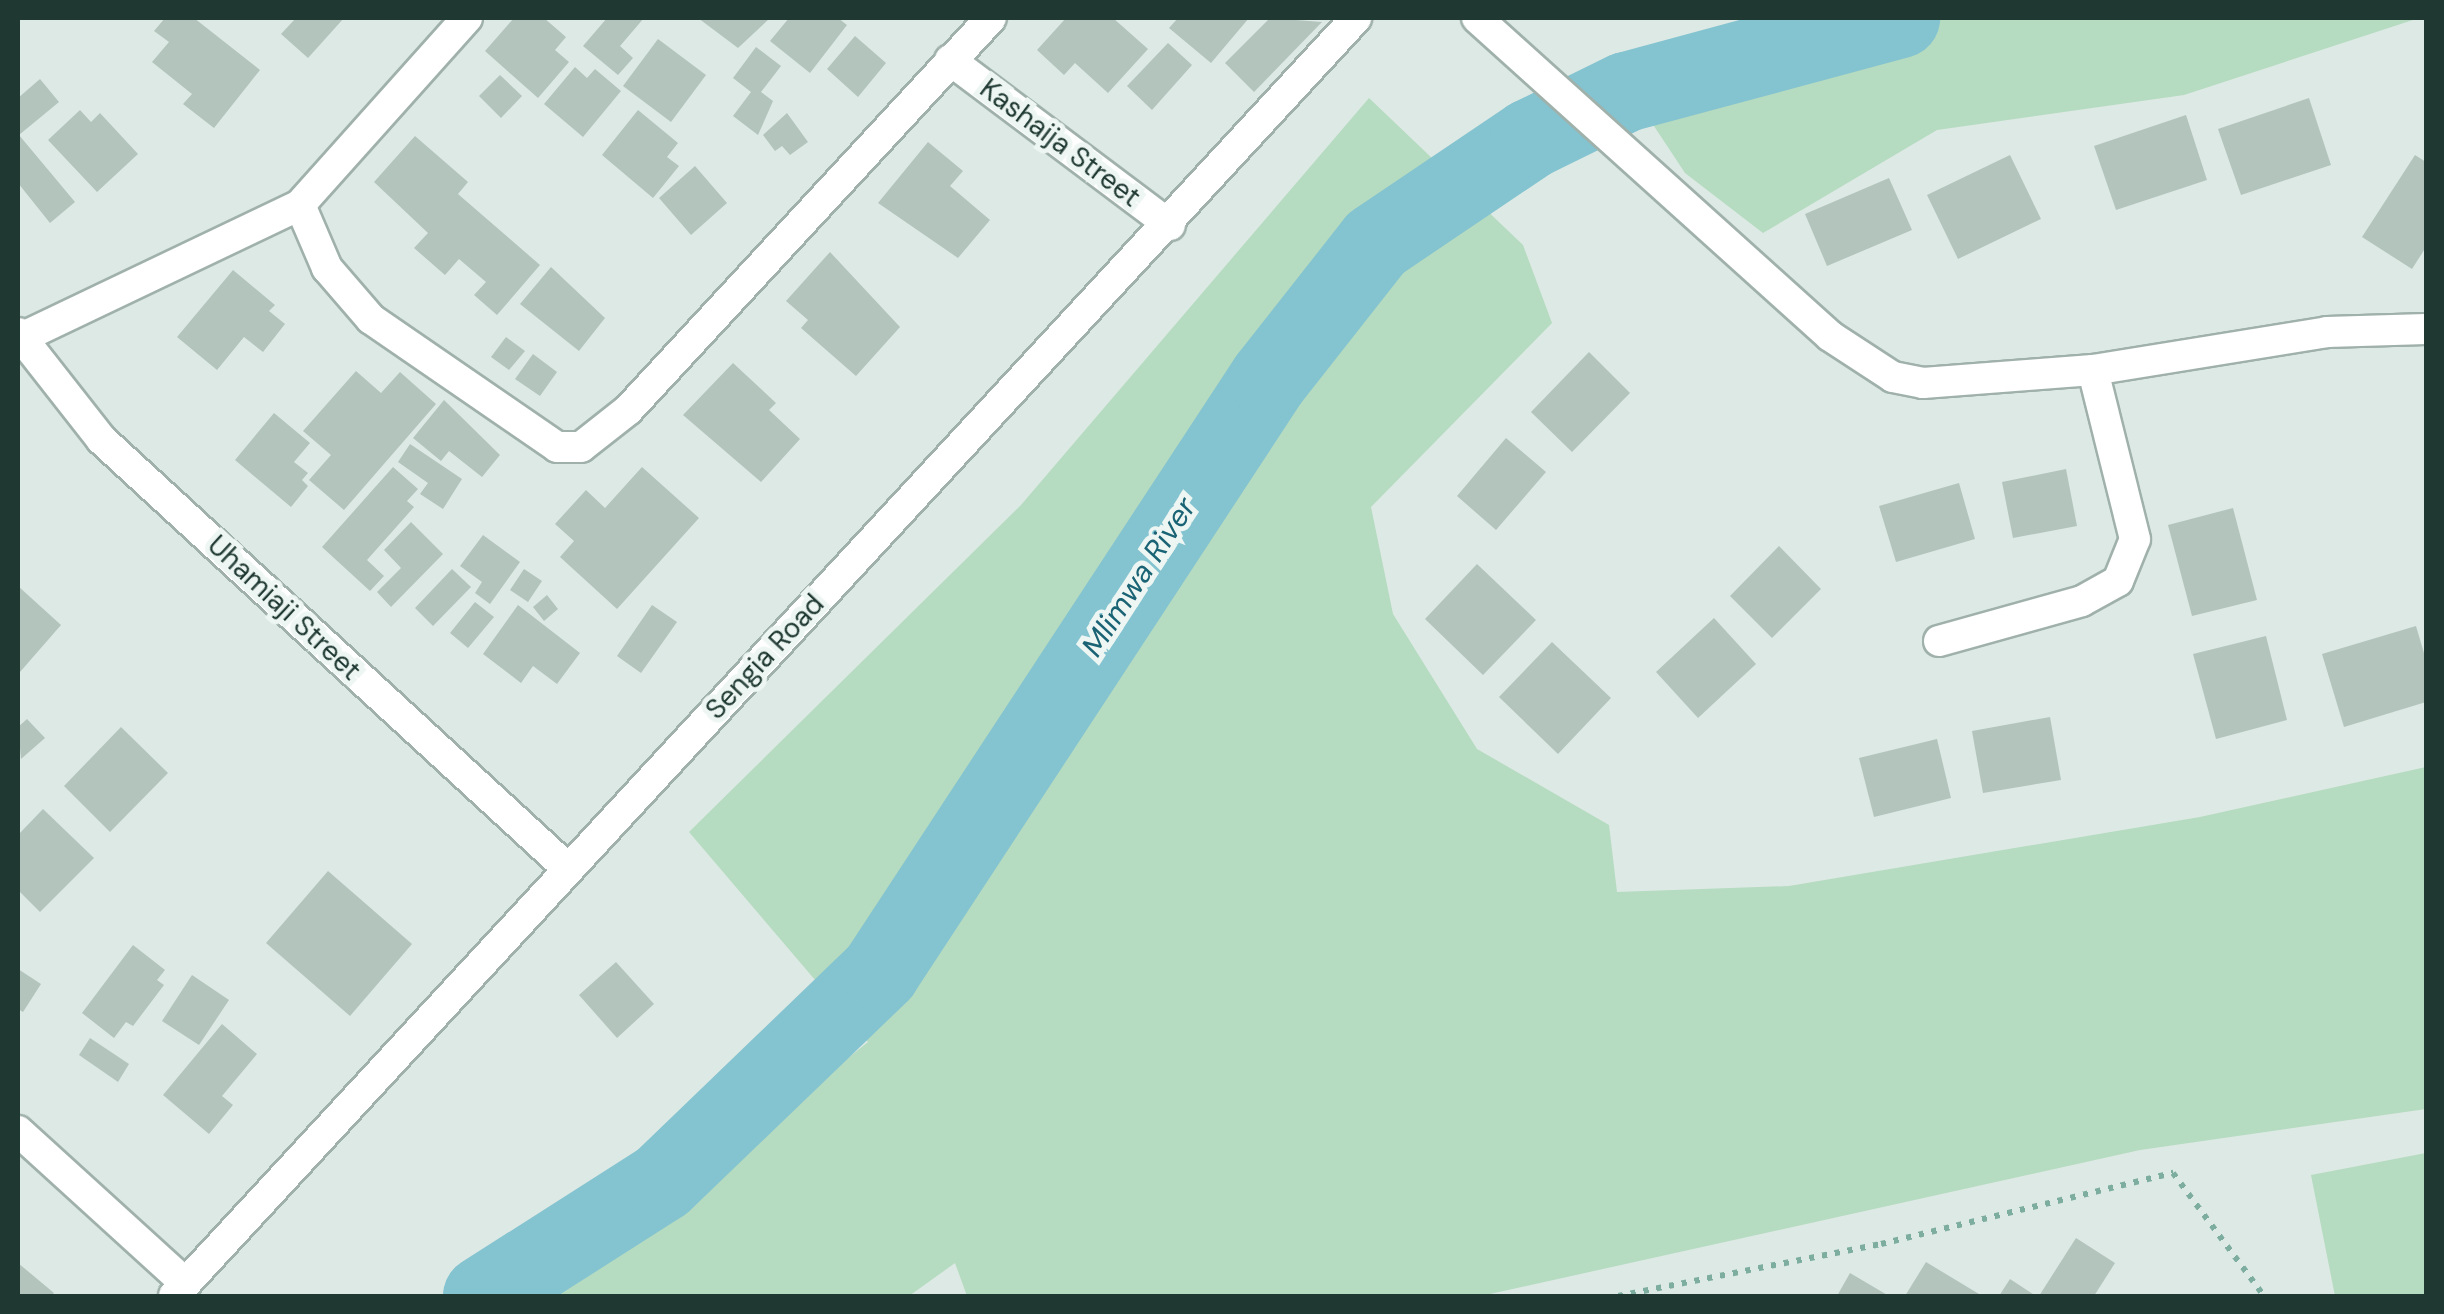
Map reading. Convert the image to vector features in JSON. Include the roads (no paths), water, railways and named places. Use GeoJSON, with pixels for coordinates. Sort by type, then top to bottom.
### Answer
{"type":"FeatureCollection","features":[{"type":"Feature","properties":{"kind":"street"},"geometry":{"type":"LineString","coordinates":[[20,336],[300,205],[467,18]]}},
{"type":"Feature","properties":{"kind":"street"},"geometry":{"type":"LineString","coordinates":[[300,205],[327,268],[371,319],[557,447],[581,446],[628,410],[990,18]]}},
{"type":"Feature","properties":{"kind":"street","name":"Sengia Road"},"geometry":{"type":"LineString","coordinates":[[180,1290],[566,868],[1170,225],[1356,18]]}},
{"type":"Feature","properties":{"kind":"street"},"geometry":{"type":"LineString","coordinates":[[1477,18],[1544,76],[1611,145],[1830,336],[1893,377],[1923,383],[2092,370],[2328,332],[2426,329]]}},
{"type":"Feature","properties":{"kind":"street","name":"Kashaija Street"},"geometry":{"type":"LineString","coordinates":[[950,60],[1170,225]]}},
{"type":"Feature","properties":{"kind":"street","name":"Uhamiaji Street"},"geometry":{"type":"LineString","coordinates":[[20,336],[101,439],[566,868]]}},
{"type":"Feature","properties":{"kind":"street"},"geometry":{"type":"LineString","coordinates":[[1939,641],[2082,601],[2118,581],[2135,538],[2092,370]]}},
{"type":"Feature","properties":{"kind":"street"},"geometry":{"type":"LineString","coordinates":[[18,1131],[180,1290]]}},
{"type":"Feature","properties":{"kind":"waterway","name":"Mlimwa River"},"geometry":{"type":"LineString","coordinates":[[483,1296],[662,1182],[880,972],[1269,379],[1376,243],[1530,139],[1626,92],[1900,18]]}}]}
